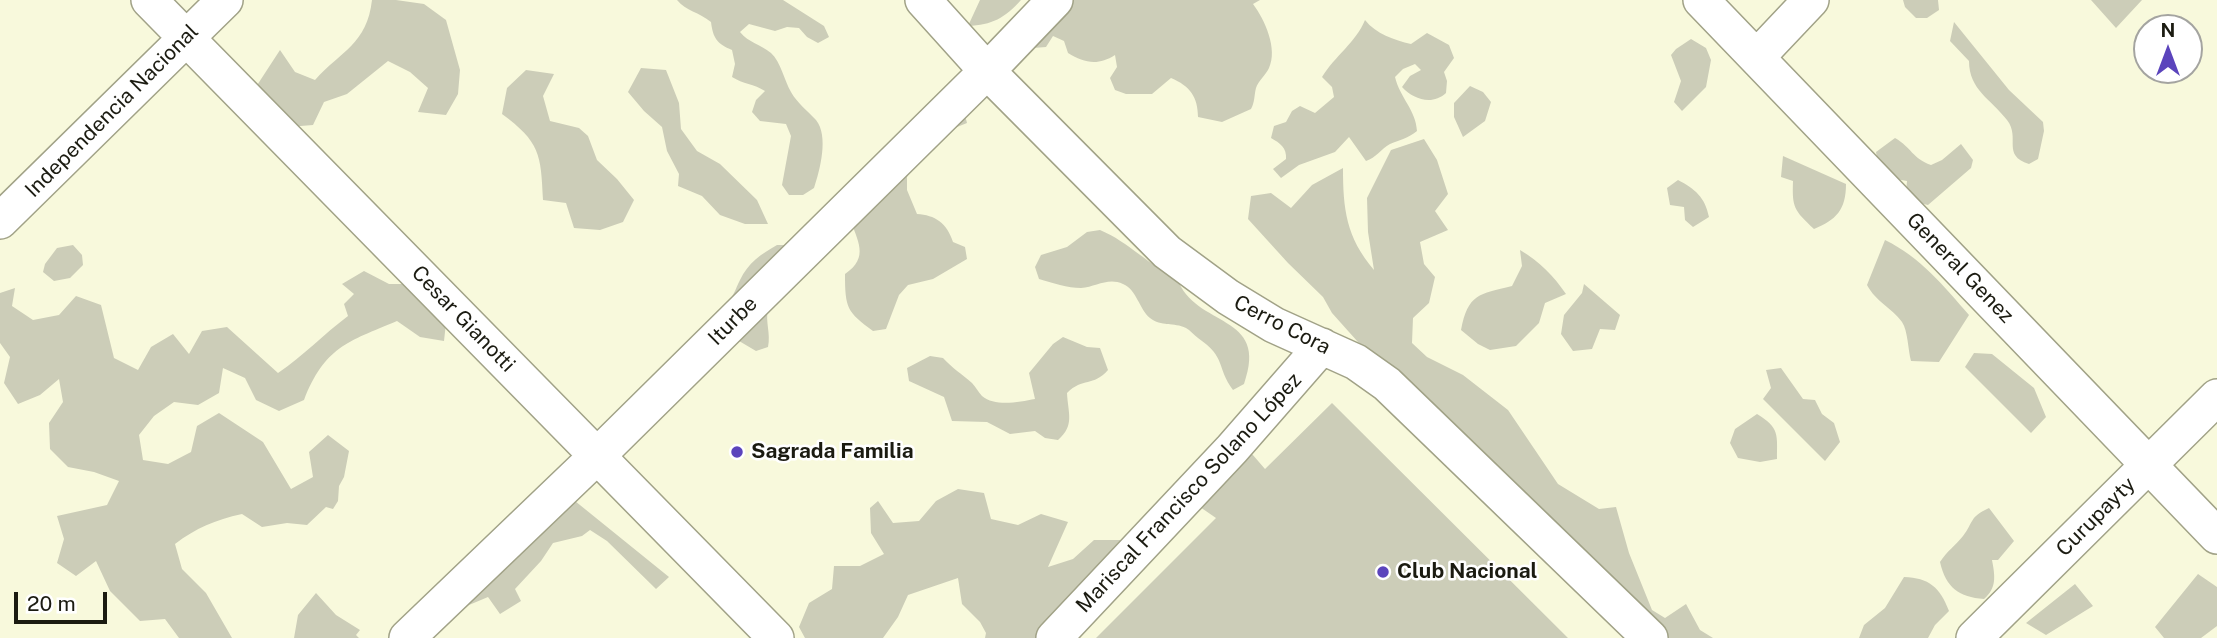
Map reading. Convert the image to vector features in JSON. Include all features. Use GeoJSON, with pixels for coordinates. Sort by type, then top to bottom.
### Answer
{"type":"FeatureCollection","features":[{"type":"Feature","properties":{"kind":"street","name":"Cesar Gianotti"},"geometry":{"type":"LineString","coordinates":[[149,0],[776,638]]}},
{"type":"Feature","properties":{"kind":"street","name":"Independencia Nacional"},"geometry":{"type":"LineString","coordinates":[[0,221],[225,0]]}},
{"type":"Feature","properties":{"kind":"street","name":"Cerro Cora"},"geometry":{"type":"LineString","coordinates":[[923,0],[987,72],[1167,252],[1273,325],[1356,362],[1387,384],[1650,638]]}},
{"type":"Feature","properties":{"kind":"street","name":"Iturbe"},"geometry":{"type":"LineString","coordinates":[[407,638],[597,456],[987,72],[1055,0]]}},
{"type":"Feature","properties":{"kind":"street","name":"General Genez"},"geometry":{"type":"LineString","coordinates":[[1701,0],[2217,536]]}},
{"type":"Feature","properties":{"kind":"street"},"geometry":{"type":"LineString","coordinates":[[1756,57],[1811,0]]}},
{"type":"Feature","properties":{"kind":"street","name":"Mariscal Francisco Solano López"},"geometry":{"type":"LineString","coordinates":[[1054,638],[1232,450],[1322,346]]}},
{"type":"Feature","properties":{"kind":"street","name":"Curupayty"},"geometry":{"type":"LineString","coordinates":[[1974,638],[2217,397]]}},
{"type":"Feature","properties":{"kind":"green space"},"geometry":{"type":"Polygon","coordinates":[[[372,0],[424,4],[446,20],[460,70],[458,94],[446,115],[418,112],[428,88],[410,72],[388,61],[347,94],[324,102],[313,125],[288,127],[252,93],[280,50],[295,72],[315,80],[359,37],[365,27],[372,0]]]}},
{"type":"Feature","properties":{"kind":"green space"},"geometry":{"type":"Polygon","coordinates":[[[677,0],[783,0],[824,26],[829,37],[818,43],[807,37],[799,28],[787,27],[775,31],[749,24],[740,32],[774,57],[793,96],[820,127],[823,144],[814,188],[803,195],[789,195],[782,185],[791,136],[786,124],[760,121],[752,112],[756,100],[765,91],[732,77],[735,64],[732,50],[717,40],[711,22],[677,0]]]}},
{"type":"Feature","properties":{"kind":"green space"},"geometry":{"type":"Polygon","coordinates":[[[980,0],[1021,0],[998,19],[968,26],[980,0]]]}},
{"type":"Feature","properties":{"kind":"green space"},"geometry":{"type":"Polygon","coordinates":[[[1061,0],[1260,0],[1253,4],[1269,35],[1272,52],[1268,71],[1257,85],[1251,109],[1222,122],[1198,117],[1192,93],[1171,78],[1152,94],[1126,94],[1115,90],[1110,78],[1117,67],[1115,55],[1103,61],[1085,61],[1068,53],[1064,41],[1053,36],[1046,47],[1020,49],[1061,0]]]}},
{"type":"Feature","properties":{"kind":"green space"},"geometry":{"type":"Polygon","coordinates":[[[1903,0],[1938,0],[1939,10],[1927,18],[1916,18],[1905,7],[1903,0]]]}},
{"type":"Feature","properties":{"kind":"green space"},"geometry":{"type":"Polygon","coordinates":[[[2091,0],[2142,0],[2116,28],[2091,0]]]}},
{"type":"Feature","properties":{"kind":"green space"},"geometry":{"type":"Polygon","coordinates":[[[1365,20],[1380,33],[1398,41],[1411,44],[1427,33],[1449,45],[1454,58],[1444,72],[1447,81],[1446,93],[1429,100],[1412,95],[1402,87],[1410,76],[1421,70],[1415,64],[1403,69],[1395,77],[1414,117],[1417,131],[1390,144],[1366,161],[1349,137],[1335,152],[1299,165],[1281,178],[1273,169],[1286,159],[1286,155],[1282,146],[1271,138],[1274,126],[1286,122],[1292,111],[1300,106],[1315,113],[1334,97],[1332,87],[1322,77],[1365,20]]]}},
{"type":"Feature","properties":{"kind":"green space"},"geometry":{"type":"Polygon","coordinates":[[[1954,22],[2009,90],[2043,122],[2044,131],[2038,159],[2029,164],[2016,156],[2013,151],[2011,127],[2007,120],[1977,87],[1969,61],[1950,41],[1954,22]]]}},
{"type":"Feature","properties":{"kind":"green space"},"geometry":{"type":"Polygon","coordinates":[[[1691,39],[1706,48],[1711,60],[1706,87],[1682,111],[1674,102],[1681,81],[1671,55],[1691,39]]]}},
{"type":"Feature","properties":{"kind":"green space"},"geometry":{"type":"Polygon","coordinates":[[[641,68],[666,70],[679,103],[681,129],[697,151],[720,164],[757,200],[768,224],[745,224],[720,215],[702,196],[678,186],[679,174],[667,151],[662,127],[628,92],[641,68]]]}},
{"type":"Feature","properties":{"kind":"green space"},"geometry":{"type":"Polygon","coordinates":[[[526,70],[554,74],[543,96],[550,121],[579,128],[588,136],[597,160],[634,200],[623,222],[600,230],[574,228],[566,203],[543,200],[536,150],[524,133],[502,114],[507,88],[526,70]]]}},
{"type":"Feature","properties":{"kind":"green space"},"geometry":{"type":"Polygon","coordinates":[[[1470,86],[1483,92],[1491,102],[1485,121],[1463,137],[1454,117],[1454,103],[1470,86]]]}},
{"type":"Feature","properties":{"kind":"green space"},"geometry":{"type":"Polygon","coordinates":[[[964,111],[967,123],[952,129],[913,165],[907,177],[907,190],[917,214],[940,221],[953,242],[965,247],[967,259],[933,279],[908,285],[899,295],[886,329],[873,331],[853,314],[847,302],[845,274],[853,268],[860,248],[850,218],[964,111]]]}},
{"type":"Feature","properties":{"kind":"green space"},"geometry":{"type":"Polygon","coordinates":[[[1895,138],[1931,165],[1942,160],[1961,144],[1973,160],[1971,168],[1928,205],[1915,202],[1906,192],[1907,181],[1885,177],[1878,164],[1876,152],[1895,138]]]}},
{"type":"Feature","properties":{"kind":"green space"},"geometry":{"type":"Polygon","coordinates":[[[1424,139],[1437,160],[1448,194],[1435,211],[1448,230],[1420,242],[1424,264],[1435,277],[1429,303],[1413,318],[1412,343],[1427,357],[1463,375],[1508,410],[1558,484],[1599,509],[1616,507],[1629,553],[1652,610],[1665,618],[1686,604],[1700,630],[1713,638],[1641,638],[1383,370],[1332,313],[1323,297],[1248,219],[1251,196],[1271,193],[1291,208],[1312,185],[1343,168],[1348,222],[1357,246],[1374,270],[1368,232],[1367,198],[1391,150],[1424,139]]]}},
{"type":"Feature","properties":{"kind":"green space"},"geometry":{"type":"Polygon","coordinates":[[[1783,156],[1846,184],[1842,207],[1834,218],[1814,229],[1798,213],[1793,197],[1793,181],[1781,177],[1783,156]]]}},
{"type":"Feature","properties":{"kind":"green space"},"geometry":{"type":"Polygon","coordinates":[[[1678,180],[1698,194],[1707,210],[1709,217],[1693,227],[1685,220],[1684,207],[1670,205],[1667,188],[1678,180]]]}},
{"type":"Feature","properties":{"kind":"green space"},"geometry":{"type":"Polygon","coordinates":[[[1100,230],[1177,278],[1186,294],[1199,306],[1239,332],[1247,344],[1249,361],[1244,384],[1233,390],[1217,357],[1207,345],[1186,328],[1159,323],[1150,318],[1132,291],[1123,284],[1107,282],[1076,288],[1039,279],[1035,267],[1041,255],[1067,247],[1087,232],[1100,230]]]}},
{"type":"Feature","properties":{"kind":"green space"},"geometry":{"type":"Polygon","coordinates":[[[1885,240],[1920,264],[1969,315],[1939,362],[1911,361],[1902,322],[1867,285],[1885,240]]]}},
{"type":"Feature","properties":{"kind":"green space"},"geometry":{"type":"Polygon","coordinates":[[[73,245],[82,255],[83,265],[70,278],[54,281],[43,272],[45,264],[57,248],[73,245]]]}},
{"type":"Feature","properties":{"kind":"green space"},"geometry":{"type":"Polygon","coordinates":[[[777,245],[790,245],[768,309],[768,347],[756,351],[734,338],[726,304],[751,264],[777,245]]]}},
{"type":"Feature","properties":{"kind":"green space"},"geometry":{"type":"Polygon","coordinates":[[[1520,250],[1546,269],[1566,294],[1545,303],[1539,323],[1516,346],[1490,350],[1461,330],[1464,318],[1467,309],[1477,297],[1512,286],[1522,266],[1520,250]]]}},
{"type":"Feature","properties":{"kind":"green space"},"geometry":{"type":"Polygon","coordinates":[[[364,271],[389,284],[415,284],[447,314],[444,341],[420,337],[397,321],[380,328],[351,341],[329,357],[320,368],[304,400],[279,411],[256,400],[245,378],[223,368],[219,393],[198,405],[174,402],[154,416],[139,435],[143,460],[168,464],[191,452],[197,426],[219,413],[263,442],[291,489],[313,477],[309,452],[328,435],[349,451],[344,477],[339,486],[338,501],[333,509],[326,507],[307,525],[287,523],[262,527],[242,514],[206,525],[175,544],[182,569],[206,593],[232,638],[179,638],[165,619],[140,621],[110,591],[96,561],[76,576],[57,563],[64,539],[57,516],[107,505],[119,481],[68,467],[50,449],[49,423],[63,402],[59,379],[40,395],[18,404],[4,383],[10,357],[0,343],[0,293],[15,288],[12,306],[33,320],[59,315],[76,296],[101,305],[114,358],[138,370],[151,347],[173,334],[189,354],[202,331],[227,327],[278,373],[348,316],[344,304],[354,294],[342,284],[364,271]]]}},
{"type":"Feature","properties":{"kind":"green space"},"geometry":{"type":"Polygon","coordinates":[[[1584,284],[1620,315],[1615,330],[1600,329],[1592,349],[1573,351],[1561,334],[1564,315],[1582,293],[1584,284]]]}},
{"type":"Feature","properties":{"kind":"green space"},"geometry":{"type":"Polygon","coordinates":[[[1063,337],[1087,347],[1100,348],[1108,370],[1098,379],[1078,385],[1067,393],[1069,424],[1058,440],[1045,438],[1035,431],[1010,434],[987,422],[952,421],[944,397],[909,381],[907,368],[930,356],[943,358],[972,383],[982,396],[994,402],[1035,399],[1029,373],[1053,344],[1063,337]]]}},
{"type":"Feature","properties":{"kind":"green space"},"geometry":{"type":"Polygon","coordinates":[[[1974,353],[1992,354],[2034,388],[2046,417],[2031,433],[1965,367],[1974,353]]]}},
{"type":"Feature","properties":{"kind":"green space"},"geometry":{"type":"Polygon","coordinates":[[[1781,368],[1803,399],[1815,400],[1822,414],[1834,423],[1840,442],[1825,461],[1763,399],[1771,388],[1766,370],[1781,368]]]}},
{"type":"Feature","properties":{"kind":"green space"},"geometry":{"type":"Polygon","coordinates":[[[1332,403],[1568,638],[1096,638],[1216,518],[1187,498],[1246,447],[1265,469],[1332,403]]]}},
{"type":"Feature","properties":{"kind":"green space"},"geometry":{"type":"Polygon","coordinates":[[[1757,414],[1770,424],[1776,433],[1777,459],[1760,462],[1738,458],[1730,443],[1735,429],[1757,414]]]}},
{"type":"Feature","properties":{"kind":"green space"},"geometry":{"type":"Polygon","coordinates":[[[958,489],[984,493],[991,519],[1018,525],[1041,514],[1068,522],[1048,567],[1073,559],[1094,540],[1120,540],[1124,565],[1053,638],[985,638],[986,633],[980,622],[962,604],[958,578],[908,595],[898,617],[883,638],[805,638],[799,627],[809,603],[832,589],[834,566],[860,566],[884,554],[871,533],[870,508],[878,501],[893,523],[919,521],[936,501],[958,489]]]}},
{"type":"Feature","properties":{"kind":"green space"},"geometry":{"type":"Polygon","coordinates":[[[575,501],[669,577],[656,589],[607,541],[590,530],[582,536],[553,543],[541,561],[515,589],[521,601],[500,614],[488,597],[469,605],[450,621],[560,502],[575,501]]]}},
{"type":"Feature","properties":{"kind":"green space"},"geometry":{"type":"Polygon","coordinates":[[[1989,508],[2014,541],[1998,560],[1992,560],[1994,581],[1991,591],[1984,599],[1967,596],[1955,590],[1946,578],[1940,562],[1963,536],[1975,517],[1989,508]]]}},
{"type":"Feature","properties":{"kind":"green space"},"geometry":{"type":"Polygon","coordinates":[[[2198,574],[2217,587],[2217,626],[2201,638],[2164,638],[2155,627],[2198,574]]]}},
{"type":"Feature","properties":{"kind":"green space"},"geometry":{"type":"Polygon","coordinates":[[[1904,577],[1920,579],[1933,585],[1949,611],[1935,625],[1928,638],[1859,638],[1864,625],[1885,608],[1904,577]]]}},
{"type":"Feature","properties":{"kind":"green space"},"geometry":{"type":"Polygon","coordinates":[[[2075,584],[2093,606],[2046,635],[2026,623],[2075,584]]]}},
{"type":"Feature","properties":{"kind":"green space"},"geometry":{"type":"Polygon","coordinates":[[[316,593],[336,615],[360,630],[356,635],[359,638],[294,638],[298,615],[316,593]]]}},
{"type":"Feature","properties":{"kind":"place","name":"Sagrada Familia"},"geometry":{"type":"Point","coordinates":[737,452]}},
{"type":"Feature","properties":{"kind":"place","name":"Club Nacional"},"geometry":{"type":"Point","coordinates":[1383,572]}}]}
